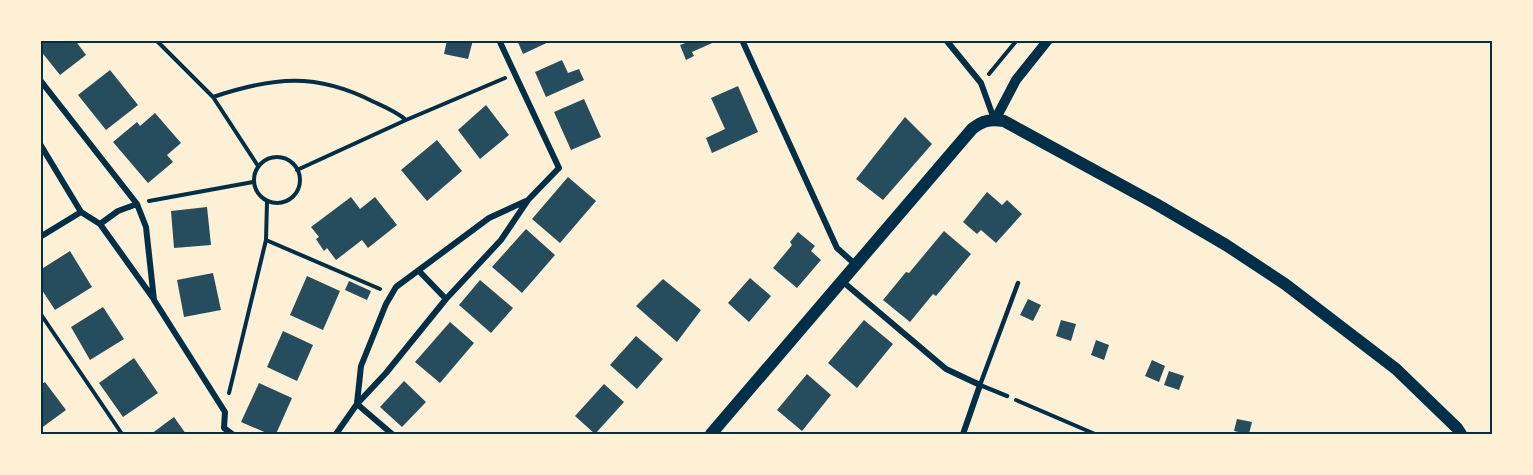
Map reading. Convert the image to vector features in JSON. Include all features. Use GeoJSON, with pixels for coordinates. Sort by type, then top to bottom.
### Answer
{"type":"FeatureCollection","features":[{"type":"Feature","properties":{"kind":"main road"},"geometry":{"type":"LineString","coordinates":[[711,435],[972,129],[986,120],[994,120],[1004,121],[1156,204],[1275,277],[1396,369],[1457,428],[1461,435]]}},
{"type":"Feature","properties":{"kind":"street"},"geometry":{"type":"LineString","coordinates":[[336,435],[357,404],[387,373],[446,299],[501,240],[528,200],[559,168],[499,40]]}},
{"type":"Feature","properties":{"kind":"street"},"geometry":{"type":"LineString","coordinates":[[742,40],[837,248],[856,264]]}},
{"type":"Feature","properties":{"kind":"street"},"geometry":{"type":"LineString","coordinates":[[946,40],[981,83],[994,120]]}},
{"type":"Feature","properties":{"kind":"street"},"geometry":{"type":"LineString","coordinates":[[994,120],[1016,80],[1048,40]]}},
{"type":"Feature","properties":{"kind":"street"},"geometry":{"type":"LineString","coordinates":[[40,80],[137,204],[146,227],[154,300]]}},
{"type":"Feature","properties":{"kind":"street"},"geometry":{"type":"LineString","coordinates":[[40,144],[81,212],[100,224],[154,300],[225,412],[224,428],[232,435]]}},
{"type":"Feature","properties":{"kind":"street"},"geometry":{"type":"LineString","coordinates":[[357,404],[361,366],[396,288],[489,218],[528,200]]}},
{"type":"Feature","properties":{"kind":"street"},"geometry":{"type":"LineString","coordinates":[[100,224],[118,211],[137,204]]}},
{"type":"Feature","properties":{"kind":"street"},"geometry":{"type":"LineString","coordinates":[[40,237],[81,212]]}},
{"type":"Feature","properties":{"kind":"street"},"geometry":{"type":"LineString","coordinates":[[420,271],[446,299]]}},
{"type":"Feature","properties":{"kind":"street"},"geometry":{"type":"LineString","coordinates":[[842,281],[946,369],[980,386],[963,435]]}},
{"type":"Feature","properties":{"kind":"street"},"geometry":{"type":"LineString","coordinates":[[357,404],[392,435]]}},
{"type":"Feature","properties":{"kind":"lane"},"geometry":{"type":"LineString","coordinates":[[1007,396],[980,386],[1018,283]]}},
{"type":"Feature","properties":{"kind":"path"},"geometry":{"type":"LineString","coordinates":[[156,40],[213,97],[258,166]]}},
{"type":"Feature","properties":{"kind":"path"},"geometry":{"type":"LineString","coordinates":[[981,83],[1017,40]]}},
{"type":"Feature","properties":{"kind":"path"},"geometry":{"type":"LineString","coordinates":[[213,97],[239,88],[271,82],[305,80],[333,85],[365,97],[399,114],[406,120]]}},
{"type":"Feature","properties":{"kind":"path"},"geometry":{"type":"LineString","coordinates":[[297,170],[487,86]]}},
{"type":"Feature","properties":{"kind":"path"},"geometry":{"type":"LineString","coordinates":[[280,157],[293,163],[300,179],[299,188],[294,196],[288,201],[278,203],[267,202],[260,197],[253,182],[258,166],[264,160],[280,157]]}},
{"type":"Feature","properties":{"kind":"path"},"geometry":{"type":"LineString","coordinates":[[137,204],[253,182]]}},
{"type":"Feature","properties":{"kind":"path"},"geometry":{"type":"LineString","coordinates":[[225,412],[266,240],[267,202]]}},
{"type":"Feature","properties":{"kind":"path"},"geometry":{"type":"LineString","coordinates":[[266,240],[392,294]]}},
{"type":"Feature","properties":{"kind":"path"},"geometry":{"type":"LineString","coordinates":[[40,313],[122,435]]}},
{"type":"Feature","properties":{"kind":"path"},"geometry":{"type":"LineString","coordinates":[[1007,396],[1095,435]]}},
{"type":"Feature","properties":{"kind":"building"},"geometry":{"type":"Polygon","coordinates":[[[40,40],[75,40],[86,55],[60,75],[40,50],[40,40]]]}},
{"type":"Feature","properties":{"kind":"building"},"geometry":{"type":"Polygon","coordinates":[[[447,40],[473,40],[468,59],[444,54],[447,40]]]}},
{"type":"Feature","properties":{"kind":"building"},"geometry":{"type":"Polygon","coordinates":[[[517,40],[553,40],[523,54],[517,40]]]}},
{"type":"Feature","properties":{"kind":"building"},"geometry":{"type":"Polygon","coordinates":[[[687,40],[719,40],[692,52],[694,56],[686,60],[680,45],[688,42],[687,40]]]}},
{"type":"Feature","properties":{"kind":"building"},"geometry":{"type":"Polygon","coordinates":[[[562,60],[568,73],[579,69],[584,80],[546,97],[535,72],[562,60]]]}},
{"type":"Feature","properties":{"kind":"building"},"geometry":{"type":"Polygon","coordinates":[[[110,70],[138,105],[106,130],[78,95],[110,70]]]}},
{"type":"Feature","properties":{"kind":"building"},"geometry":{"type":"Polygon","coordinates":[[[738,86],[758,132],[712,153],[706,138],[725,129],[711,98],[738,86]]]}},
{"type":"Feature","properties":{"kind":"building"},"geometry":{"type":"Polygon","coordinates":[[[584,99],[601,137],[571,150],[554,112],[584,99]]]}},
{"type":"Feature","properties":{"kind":"building"},"geometry":{"type":"Polygon","coordinates":[[[486,105],[509,135],[480,159],[458,130],[486,105]]]}},
{"type":"Feature","properties":{"kind":"building"},"geometry":{"type":"Polygon","coordinates":[[[155,113],[181,143],[167,155],[173,162],[148,183],[113,142],[137,122],[140,126],[155,113]]]}},
{"type":"Feature","properties":{"kind":"building"},"geometry":{"type":"Polygon","coordinates":[[[905,117],[932,144],[883,200],[856,179],[905,117]]]}},
{"type":"Feature","properties":{"kind":"building"},"geometry":{"type":"Polygon","coordinates":[[[437,140],[462,171],[427,201],[401,170],[437,140]]]}},
{"type":"Feature","properties":{"kind":"building"},"geometry":{"type":"Polygon","coordinates":[[[568,177],[596,201],[560,243],[532,219],[568,177]]]}},
{"type":"Feature","properties":{"kind":"building"},"geometry":{"type":"Polygon","coordinates":[[[987,192],[1002,205],[1007,200],[1022,214],[996,243],[981,230],[977,234],[963,222],[987,192]]]}},
{"type":"Feature","properties":{"kind":"building"},"geometry":{"type":"Polygon","coordinates":[[[351,197],[360,209],[375,197],[397,225],[368,248],[362,240],[336,260],[327,248],[324,251],[316,239],[319,237],[311,227],[351,197]]]}},
{"type":"Feature","properties":{"kind":"building"},"geometry":{"type":"Polygon","coordinates":[[[207,207],[211,245],[174,248],[171,211],[207,207]]]}},
{"type":"Feature","properties":{"kind":"building"},"geometry":{"type":"Polygon","coordinates":[[[526,229],[555,255],[522,293],[492,267],[526,229]]]}},
{"type":"Feature","properties":{"kind":"building"},"geometry":{"type":"Polygon","coordinates":[[[944,231],[971,254],[936,296],[933,294],[910,322],[883,300],[944,231]]]}},
{"type":"Feature","properties":{"kind":"building"},"geometry":{"type":"Polygon","coordinates":[[[798,232],[815,246],[811,251],[821,260],[797,288],[773,268],[792,245],[790,242],[798,232]]]}},
{"type":"Feature","properties":{"kind":"building"},"geometry":{"type":"Polygon","coordinates":[[[70,251],[92,287],[55,310],[40,287],[40,270],[70,251]]]}},
{"type":"Feature","properties":{"kind":"building"},"geometry":{"type":"Polygon","coordinates":[[[213,273],[221,310],[184,317],[177,280],[213,273]]]}},
{"type":"Feature","properties":{"kind":"building"},"geometry":{"type":"Polygon","coordinates":[[[307,276],[340,291],[323,330],[290,315],[307,276]]]}},
{"type":"Feature","properties":{"kind":"building"},"geometry":{"type":"Polygon","coordinates":[[[750,278],[771,296],[749,322],[728,303],[750,278]]]}},
{"type":"Feature","properties":{"kind":"building"},"geometry":{"type":"Polygon","coordinates":[[[663,279],[701,310],[677,342],[636,306],[663,279]]]}},
{"type":"Feature","properties":{"kind":"building"},"geometry":{"type":"Polygon","coordinates":[[[480,280],[513,308],[491,333],[459,305],[480,280]]]}},
{"type":"Feature","properties":{"kind":"building"},"geometry":{"type":"Polygon","coordinates":[[[349,281],[371,291],[367,300],[345,290],[349,281]]]}},
{"type":"Feature","properties":{"kind":"building"},"geometry":{"type":"Polygon","coordinates":[[[1028,299],[1041,305],[1033,321],[1020,315],[1028,299]]]}},
{"type":"Feature","properties":{"kind":"building"},"geometry":{"type":"Polygon","coordinates":[[[103,307],[124,339],[90,360],[71,327],[103,307]]]}},
{"type":"Feature","properties":{"kind":"building"},"geometry":{"type":"Polygon","coordinates":[[[864,320],[893,344],[857,388],[828,363],[864,320]]]}},
{"type":"Feature","properties":{"kind":"building"},"geometry":{"type":"Polygon","coordinates":[[[1061,320],[1076,324],[1071,341],[1056,336],[1061,320]]]}},
{"type":"Feature","properties":{"kind":"building"},"geometry":{"type":"Polygon","coordinates":[[[450,322],[474,343],[440,383],[415,362],[450,322]]]}},
{"type":"Feature","properties":{"kind":"building"},"geometry":{"type":"Polygon","coordinates":[[[283,331],[313,345],[297,381],[267,367],[283,331]]]}},
{"type":"Feature","properties":{"kind":"building"},"geometry":{"type":"Polygon","coordinates":[[[636,336],[663,359],[637,389],[610,365],[636,336]]]}},
{"type":"Feature","properties":{"kind":"building"},"geometry":{"type":"Polygon","coordinates":[[[1096,340],[1109,345],[1104,360],[1091,355],[1096,340]]]}},
{"type":"Feature","properties":{"kind":"building"},"geometry":{"type":"Polygon","coordinates":[[[134,358],[158,393],[123,417],[99,383],[134,358]]]}},
{"type":"Feature","properties":{"kind":"building"},"geometry":{"type":"Polygon","coordinates":[[[1152,360],[1165,366],[1159,382],[1145,376],[1152,360]]]}},
{"type":"Feature","properties":{"kind":"building"},"geometry":{"type":"Polygon","coordinates":[[[1169,371],[1184,376],[1179,390],[1164,385],[1169,371]]]}},
{"type":"Feature","properties":{"kind":"building"},"geometry":{"type":"Polygon","coordinates":[[[807,374],[831,395],[802,431],[777,410],[807,374]]]}},
{"type":"Feature","properties":{"kind":"building"},"geometry":{"type":"Polygon","coordinates":[[[404,381],[426,402],[402,427],[380,407],[404,381]]]}},
{"type":"Feature","properties":{"kind":"building"},"geometry":{"type":"Polygon","coordinates":[[[45,382],[66,410],[40,429],[40,385],[45,382]]]}},
{"type":"Feature","properties":{"kind":"building"},"geometry":{"type":"Polygon","coordinates":[[[259,383],[292,398],[276,434],[269,434],[241,422],[259,383]]]}},
{"type":"Feature","properties":{"kind":"building"},"geometry":{"type":"Polygon","coordinates":[[[604,384],[624,402],[595,434],[575,416],[604,384]]]}},
{"type":"Feature","properties":{"kind":"building"},"geometry":{"type":"Polygon","coordinates":[[[174,417],[186,434],[151,434],[174,417]]]}},
{"type":"Feature","properties":{"kind":"building"},"geometry":{"type":"Polygon","coordinates":[[[1237,419],[1252,422],[1249,434],[1234,431],[1237,419]]]}}]}
